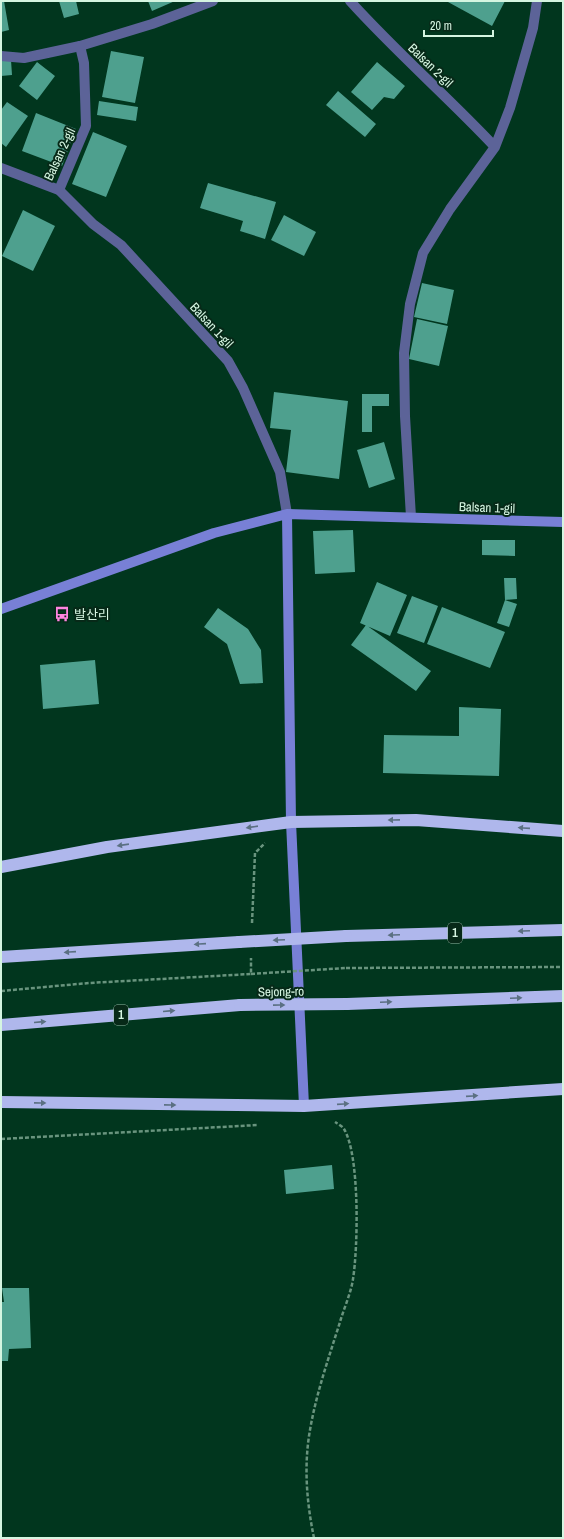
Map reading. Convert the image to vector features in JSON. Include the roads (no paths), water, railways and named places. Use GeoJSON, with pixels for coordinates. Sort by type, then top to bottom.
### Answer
{"type":"FeatureCollection","features":[{"type":"Feature","properties":{"kind":"highway"},"geometry":{"type":"LineString","coordinates":[[1,867],[107,847],[291,822],[416,820],[563,831]]}},
{"type":"Feature","properties":{"kind":"highway","name":"1"},"geometry":{"type":"LineString","coordinates":[[1,957],[346,936],[563,930]]}},
{"type":"Feature","properties":{"kind":"highway","name":"Sejong-ro"},"geometry":{"type":"LineString","coordinates":[[1,1025],[240,1005],[347,1004],[563,996]]}},
{"type":"Feature","properties":{"kind":"highway"},"geometry":{"type":"LineString","coordinates":[[1,1102],[304,1106],[563,1089]]}},
{"type":"Feature","properties":{"kind":"street"},"geometry":{"type":"LineString","coordinates":[[1,56],[24,58],[80,46],[152,24],[213,1]]}},
{"type":"Feature","properties":{"kind":"street","name":"Balsan 2-gil"},"geometry":{"type":"LineString","coordinates":[[350,1],[373,26],[495,147]]}},
{"type":"Feature","properties":{"kind":"street"},"geometry":{"type":"LineString","coordinates":[[411,517],[405,416],[404,353],[410,304],[423,253],[450,209],[495,147],[517,86],[533,28],[537,1]]}},
{"type":"Feature","properties":{"kind":"street","name":"Balsan 2-gil"},"geometry":{"type":"LineString","coordinates":[[1,168],[59,190],[86,126],[84,62],[80,46]]}},
{"type":"Feature","properties":{"kind":"street","name":"Balsan 1-gil"},"geometry":{"type":"LineString","coordinates":[[59,190],[93,224],[121,245],[228,361],[243,388],[280,472],[287,514]]}},
{"type":"Feature","properties":{"kind":"street"},"geometry":{"type":"LineString","coordinates":[[287,514],[291,822],[304,1106]]}},
{"type":"Feature","properties":{"kind":"street","name":"Balsan 1-gil"},"geometry":{"type":"LineString","coordinates":[[1,609],[214,533],[287,514],[563,522]]}},
{"type":"Feature","properties":{"kind":"place","name":"발산리"},"geometry":{"type":"Point","coordinates":[62,614]}}]}
